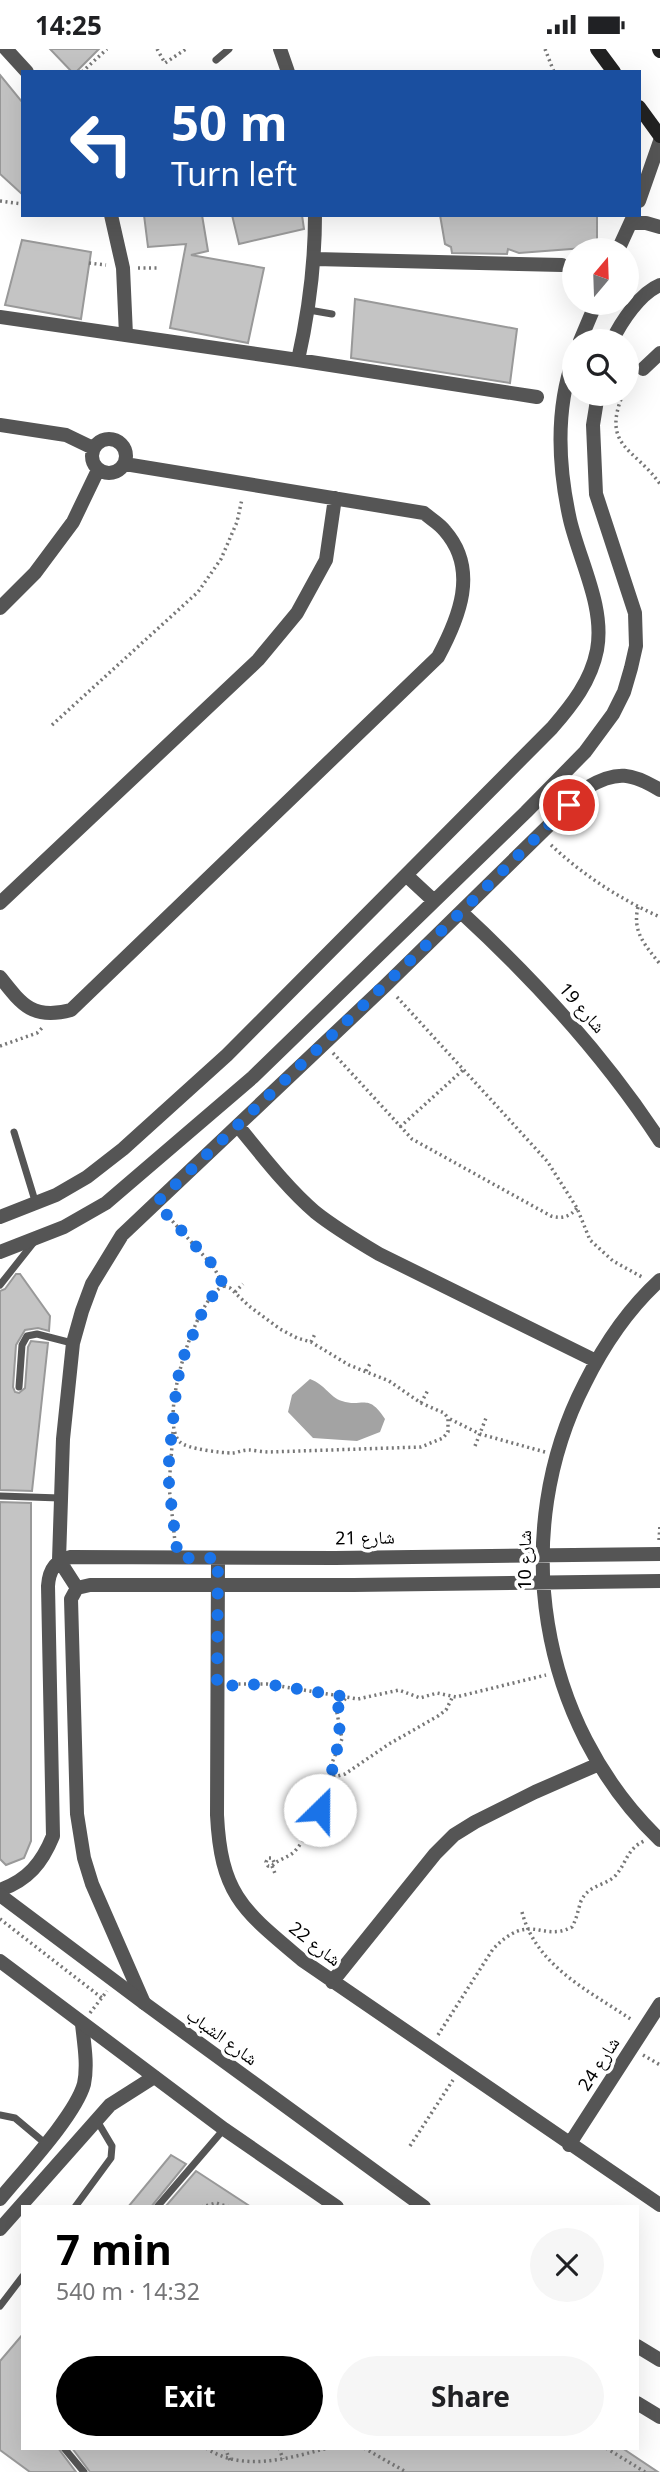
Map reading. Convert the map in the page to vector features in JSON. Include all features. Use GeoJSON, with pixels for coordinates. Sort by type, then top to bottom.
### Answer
{"type":"FeatureCollection","features":[{"type":"Feature","properties":{"kind":"main road"},"geometry":{"type":"LineString","coordinates":[[597,49],[613,70]]}},
{"type":"Feature","properties":{"kind":"main road"},"geometry":{"type":"LineString","coordinates":[[641,110],[660,139]]}},
{"type":"Feature","properties":{"kind":"street"},"geometry":{"type":"LineString","coordinates":[[6,49],[25,70]]}},
{"type":"Feature","properties":{"kind":"street"},"geometry":{"type":"LineString","coordinates":[[279,49],[287,70]]}},
{"type":"Feature","properties":{"kind":"street"},"geometry":{"type":"LineString","coordinates":[[641,195],[660,139]]}},
{"type":"Feature","properties":{"kind":"street"},"geometry":{"type":"LineString","coordinates":[[111,217],[122,268],[126,335]]}},
{"type":"Feature","properties":{"kind":"street"},"geometry":{"type":"LineString","coordinates":[[298,360],[309,310],[315,259],[315,217]]}},
{"type":"Feature","properties":{"kind":"street"},"geometry":{"type":"LineString","coordinates":[[623,238],[632,219],[660,227]]}},
{"type":"Feature","properties":{"kind":"street"},"geometry":{"type":"LineString","coordinates":[[315,259],[562,265]]}},
{"type":"Feature","properties":{"kind":"street"},"geometry":{"type":"LineString","coordinates":[[620,329],[633,308],[660,285]]}},
{"type":"Feature","properties":{"kind":"street"},"geometry":{"type":"LineString","coordinates":[[0,317],[537,397]]}},
{"type":"Feature","properties":{"kind":"street"},"geometry":{"type":"LineString","coordinates":[[643,369],[660,353]]}},
{"type":"Feature","properties":{"kind":"street"},"geometry":{"type":"LineString","coordinates":[[0,1217],[36,1204],[86,1177],[123,1149],[227,1055],[559,720],[587,681],[597,650],[597,613],[570,521],[559,443],[562,400]]}},
{"type":"Feature","properties":{"kind":"street"},"geometry":{"type":"LineString","coordinates":[[0,1252],[64,1227],[106,1203],[253,1077],[585,753],[613,714],[624,692],[636,646],[635,613],[596,494],[593,435],[597,406]]}},
{"type":"Feature","properties":{"kind":"street"},"geometry":{"type":"LineString","coordinates":[[0,425],[66,435],[93,448]]}},
{"type":"Feature","properties":{"kind":"street"},"geometry":{"type":"LineString","coordinates":[[108,438],[117,440],[124,446],[127,455],[125,464],[118,471],[108,474],[98,470],[93,464],[93,448],[99,441],[108,438]]}},
{"type":"Feature","properties":{"kind":"street"},"geometry":{"type":"LineString","coordinates":[[0,977],[19,1001],[34,1011],[53,1014],[71,1010],[438,657],[461,608],[465,581],[459,554],[445,531],[424,513],[125,464]]}},
{"type":"Feature","properties":{"kind":"street"},"geometry":{"type":"LineString","coordinates":[[0,608],[35,573],[73,522],[98,470]]}},
{"type":"Feature","properties":{"kind":"street"},"geometry":{"type":"LineString","coordinates":[[0,904],[257,660],[297,614],[326,560],[335,498]]}},
{"type":"Feature","properties":{"kind":"street"},"geometry":{"type":"LineString","coordinates":[[83,1587],[65,1559],[60,1498],[73,1343],[82,1311],[106,1259],[122,1235],[386,985],[588,787],[604,778],[631,776],[660,790]]}},
{"type":"Feature","properties":{"kind":"street"},"geometry":{"type":"LineString","coordinates":[[406,875],[434,901]]}},
{"type":"Feature","properties":{"kind":"street","name":"شارع 19"},"geometry":{"type":"LineString","coordinates":[[461,912],[512,959],[559,1009],[603,1061],[660,1141]]}},
{"type":"Feature","properties":{"kind":"street"},"geometry":{"type":"LineString","coordinates":[[238,1126],[287,1185],[315,1212],[346,1235],[379,1254],[596,1361]]}},
{"type":"Feature","properties":{"kind":"street","name":"شارع 10"},"geometry":{"type":"LineString","coordinates":[[658,1282],[613,1334],[573,1406],[556,1455],[545,1504],[541,1555],[547,1628],[558,1672],[576,1719],[599,1764],[626,1802],[658,1838]]}},
{"type":"Feature","properties":{"kind":"street","name":"شارع 21"},"geometry":{"type":"LineString","coordinates":[[65,1559],[660,1554]]}},
{"type":"Feature","properties":{"kind":"street","name":"شارع 22"},"geometry":{"type":"LineString","coordinates":[[218,1558],[218,1838],[223,1867],[234,1895],[251,1917],[302,1961],[660,2205]]}},
{"type":"Feature","properties":{"kind":"street"},"geometry":{"type":"LineString","coordinates":[[0,1890],[15,1884],[32,1872],[45,1856],[53,1836],[48,1586],[53,1568],[65,1559]]}},
{"type":"Feature","properties":{"kind":"street"},"geometry":{"type":"LineString","coordinates":[[144,2003],[92,1884],[84,1858],[77,1814],[71,1599],[83,1587],[660,1581]]}},
{"type":"Feature","properties":{"kind":"street"},"geometry":{"type":"LineString","coordinates":[[332,1982],[435,1854],[454,1835],[535,1792],[599,1764]]}},
{"type":"Feature","properties":{"kind":"street","name":"شارع الشباب"},"geometry":{"type":"LineString","coordinates":[[0,1895],[420,2205]]}},
{"type":"Feature","properties":{"kind":"street"},"geometry":{"type":"LineString","coordinates":[[0,1961],[224,2129],[334,2205]]}},
{"type":"Feature","properties":{"kind":"street","name":"شارع 24"},"geometry":{"type":"LineString","coordinates":[[569,2145],[660,2004]]}},
{"type":"Feature","properties":{"kind":"street"},"geometry":{"type":"LineString","coordinates":[[0,2199],[46,2144],[83,2087],[85,2074],[82,2024]]}},
{"type":"Feature","properties":{"kind":"street"},"geometry":{"type":"LineString","coordinates":[[0,2229],[96,2119],[125,2094],[154,2077]]}},
{"type":"Feature","properties":{"kind":"street"},"geometry":{"type":"LineString","coordinates":[[639,2347],[660,2360]]}},
{"type":"Feature","properties":{"kind":"street"},"geometry":{"type":"LineString","coordinates":[[639,2404],[660,2417]]}},
{"type":"Feature","properties":{"kind":"lane"},"geometry":{"type":"LineString","coordinates":[[216,59],[229,49]]}},
{"type":"Feature","properties":{"kind":"lane"},"geometry":{"type":"LineString","coordinates":[[309,310],[332,314]]}},
{"type":"Feature","properties":{"kind":"lane"},"geometry":{"type":"LineString","coordinates":[[14,1132],[36,1204]]}},
{"type":"Feature","properties":{"kind":"lane"},"geometry":{"type":"LineString","coordinates":[[0,1285],[35,1240]]}},
{"type":"Feature","properties":{"kind":"lane"},"geometry":{"type":"LineString","coordinates":[[19,1387],[22,1345],[27,1336],[37,1334],[73,1343]]}},
{"type":"Feature","properties":{"kind":"lane"},"geometry":{"type":"LineString","coordinates":[[0,1496],[60,1498]]}},
{"type":"Feature","properties":{"kind":"lane"},"geometry":{"type":"LineString","coordinates":[[0,2115],[15,2118],[46,2144]]}},
{"type":"Feature","properties":{"kind":"lane"},"geometry":{"type":"LineString","coordinates":[[76,2205],[111,2158],[112,2146],[96,2119]]}},
{"type":"Feature","properties":{"kind":"lane"},"geometry":{"type":"LineString","coordinates":[[159,2205],[224,2129]]}},
{"type":"Feature","properties":{"kind":"lane"},"geometry":{"type":"LineString","coordinates":[[0,2306],[21,2279]]}},
{"type":"Feature","properties":{"kind":"lane"},"geometry":{"type":"LineString","coordinates":[[66,2450],[84,2472]]}},
{"type":"Feature","properties":{"kind":"path"},"geometry":{"type":"LineString","coordinates":[[84,70],[107,49]]}},
{"type":"Feature","properties":{"kind":"path"},"geometry":{"type":"LineString","coordinates":[[158,49],[165,63],[186,49]]}},
{"type":"Feature","properties":{"kind":"path"},"geometry":{"type":"LineString","coordinates":[[545,49],[553,70]]}},
{"type":"Feature","properties":{"kind":"path"},"geometry":{"type":"LineString","coordinates":[[0,201],[21,204]]}},
{"type":"Feature","properties":{"kind":"path"},"geometry":{"type":"LineString","coordinates":[[619,406],[615,428],[620,443],[660,484]]}},
{"type":"Feature","properties":{"kind":"path"},"geometry":{"type":"LineString","coordinates":[[52,725],[198,592],[221,559],[232,535],[246,483]]}},
{"type":"Feature","properties":{"kind":"path"},"geometry":{"type":"LineString","coordinates":[[539,834],[590,878],[660,917]]}},
{"type":"Feature","properties":{"kind":"path"},"geometry":{"type":"LineString","coordinates":[[638,907],[636,923],[640,939],[660,964]]}},
{"type":"Feature","properties":{"kind":"path"},"geometry":{"type":"LineString","coordinates":[[386,985],[547,1161],[577,1208],[590,1240],[626,1269],[658,1282]]}},
{"type":"Feature","properties":{"kind":"path"},"geometry":{"type":"LineString","coordinates":[[0,1046],[37,1033],[53,1014]]}},
{"type":"Feature","properties":{"kind":"path"},"geometry":{"type":"LineString","coordinates":[[324,1043],[400,1127],[422,1147],[551,1216],[563,1218],[577,1208]]}},
{"type":"Feature","properties":{"kind":"path"},"geometry":{"type":"LineString","coordinates":[[400,1127],[464,1069]]}},
{"type":"Feature","properties":{"kind":"path"},"geometry":{"type":"LineString","coordinates":[[156,1203],[214,1266],[224,1286],[280,1329],[311,1342],[333,1357],[389,1381],[421,1403],[444,1413],[461,1427],[556,1455]]}},
{"type":"Feature","properties":{"kind":"path"},"geometry":{"type":"LineString","coordinates":[[235,1292],[243,1284]]}},
{"type":"Feature","properties":{"kind":"path"},"geometry":{"type":"LineString","coordinates":[[178,1558],[169,1486],[176,1394],[183,1358],[202,1313],[215,1292],[224,1286]]}},
{"type":"Feature","properties":{"kind":"path"},"geometry":{"type":"LineString","coordinates":[[311,1342],[314,1334]]}},
{"type":"Feature","properties":{"kind":"path"},"geometry":{"type":"LineString","coordinates":[[366,1371],[370,1362]]}},
{"type":"Feature","properties":{"kind":"path"},"geometry":{"type":"LineString","coordinates":[[421,1403],[428,1390]]}},
{"type":"Feature","properties":{"kind":"path"},"geometry":{"type":"LineString","coordinates":[[173,1431],[184,1445],[197,1450],[227,1453],[250,1450],[269,1452],[421,1447],[443,1438],[448,1432],[449,1418]]}},
{"type":"Feature","properties":{"kind":"path"},"geometry":{"type":"LineString","coordinates":[[475,1447],[486,1418]]}},
{"type":"Feature","properties":{"kind":"path"},"geometry":{"type":"LineString","coordinates":[[217,1686],[267,1684],[347,1697],[370,1697],[399,1690],[420,1698],[438,1693],[461,1696],[558,1672]]}},
{"type":"Feature","properties":{"kind":"path"},"geometry":{"type":"LineString","coordinates":[[334,1777],[345,1774],[389,1744],[438,1716],[446,1710],[453,1696]]}},
{"type":"Feature","properties":{"kind":"path"},"geometry":{"type":"LineString","coordinates":[[276,1877],[273,1864],[295,1850],[320,1810],[334,1777],[331,1765],[341,1739],[337,1713],[339,1705],[347,1697]]}},
{"type":"Feature","properties":{"kind":"path"},"geometry":{"type":"LineString","coordinates":[[430,2049],[493,1949],[514,1932],[526,1928],[557,1932],[572,1927],[579,1916],[581,1901],[589,1891],[615,1875],[632,1847],[658,1838]]}},
{"type":"Feature","properties":{"kind":"path"},"geometry":{"type":"LineString","coordinates":[[522,1912],[526,1928],[543,1954],[559,1970],[644,2028]]}},
{"type":"Feature","properties":{"kind":"path"},"geometry":{"type":"LineString","coordinates":[[0,1919],[102,1998]]}},
{"type":"Feature","properties":{"kind":"path"},"geometry":{"type":"LineString","coordinates":[[82,2024],[114,1981]]}},
{"type":"Feature","properties":{"kind":"path"},"geometry":{"type":"LineString","coordinates":[[410,2146],[460,2070]]}},
{"type":"Feature","properties":{"kind":"path"},"geometry":{"type":"LineString","coordinates":[[209,2450],[231,2463],[250,2466],[320,2450]]}},
{"type":"Feature","properties":{"kind":"path"},"geometry":{"type":"LineString","coordinates":[[227,2450],[231,2463]]}},
{"type":"Feature","properties":{"kind":"path"},"geometry":{"type":"LineString","coordinates":[[280,2450],[283,2460]]}},
{"type":"Feature","properties":{"kind":"path"},"geometry":{"type":"LineString","coordinates":[[368,2450],[406,2472]]}},
{"type":"Feature","properties":{"kind":"path"},"geometry":{"type":"LineString","coordinates":[[609,2450],[645,2472]]}},
{"type":"Feature","properties":{"kind":"shaded area"},"geometry":{"type":"Polygon","coordinates":[[[310,1379],[338,1399],[374,1406],[385,1419],[380,1432],[357,1441],[313,1438],[288,1412],[292,1395],[310,1379]]]}},
{"type":"Feature","properties":{"kind":"building"},"geometry":{"type":"Polygon","coordinates":[[[50,49],[99,49],[78,70],[70,70],[50,49]]]}},
{"type":"Feature","properties":{"kind":"building"},"geometry":{"type":"Polygon","coordinates":[[[0,75],[21,101],[21,193],[0,174],[0,75]]]}},
{"type":"Feature","properties":{"kind":"building"},"geometry":{"type":"Polygon","coordinates":[[[144,217],[202,217],[208,251],[191,255],[264,268],[248,343],[170,328],[186,244],[148,247],[144,217]]]}},
{"type":"Feature","properties":{"kind":"building"},"geometry":{"type":"Polygon","coordinates":[[[232,217],[302,217],[304,229],[239,244],[232,217]]]}},
{"type":"Feature","properties":{"kind":"building"},"geometry":{"type":"Polygon","coordinates":[[[440,217],[597,217],[597,238],[562,238],[562,250],[519,253],[508,249],[507,254],[452,253],[451,247],[445,244],[440,217]]]}},
{"type":"Feature","properties":{"kind":"building"},"geometry":{"type":"Polygon","coordinates":[[[22,240],[91,252],[81,319],[5,305],[22,240]]]}},
{"type":"Feature","properties":{"kind":"building"},"geometry":{"type":"Polygon","coordinates":[[[355,299],[517,329],[510,383],[351,358],[355,299]]]}},
{"type":"Feature","properties":{"kind":"building"},"geometry":{"type":"Polygon","coordinates":[[[16,1274],[20,1274],[50,1316],[49,1331],[38,1328],[25,1330],[16,1345],[13,1387],[15,1392],[19,1393],[25,1388],[28,1347],[31,1341],[48,1343],[32,1491],[0,1490],[0,1291],[5,1289],[16,1274]]]}},
{"type":"Feature","properties":{"kind":"building"},"geometry":{"type":"Polygon","coordinates":[[[0,1502],[31,1503],[31,1841],[24,1858],[6,1865],[0,1859],[0,1502]]]}},
{"type":"Feature","properties":{"kind":"building"},"geometry":{"type":"Polygon","coordinates":[[[171,2155],[186,2164],[153,2205],[130,2205],[171,2155]]]}},
{"type":"Feature","properties":{"kind":"building"},"geometry":{"type":"Polygon","coordinates":[[[196,2171],[248,2205],[167,2205],[196,2171]]]}},
{"type":"Feature","properties":{"kind":"building"},"geometry":{"type":"Polygon","coordinates":[[[21,2336],[21,2450],[60,2450],[76,2472],[30,2472],[0,2450],[0,2361],[21,2336]]]}},
{"type":"Feature","properties":{"kind":"building"},"geometry":{"type":"Polygon","coordinates":[[[74,2450],[625,2450],[658,2472],[90,2472],[74,2450]]]}},
{"type":"Feature","properties":{"kind":"route"},"geometry":{"type":"LineString","coordinates":[[320,1810],[334,1777],[331,1765],[341,1739],[337,1713],[339,1705],[347,1697],[267,1684],[217,1686],[218,1558],[178,1558],[170,1512],[169,1486],[177,1382],[183,1358],[202,1313],[215,1292],[224,1286],[214,1266],[156,1203],[461,912],[569,805]]}}]}
